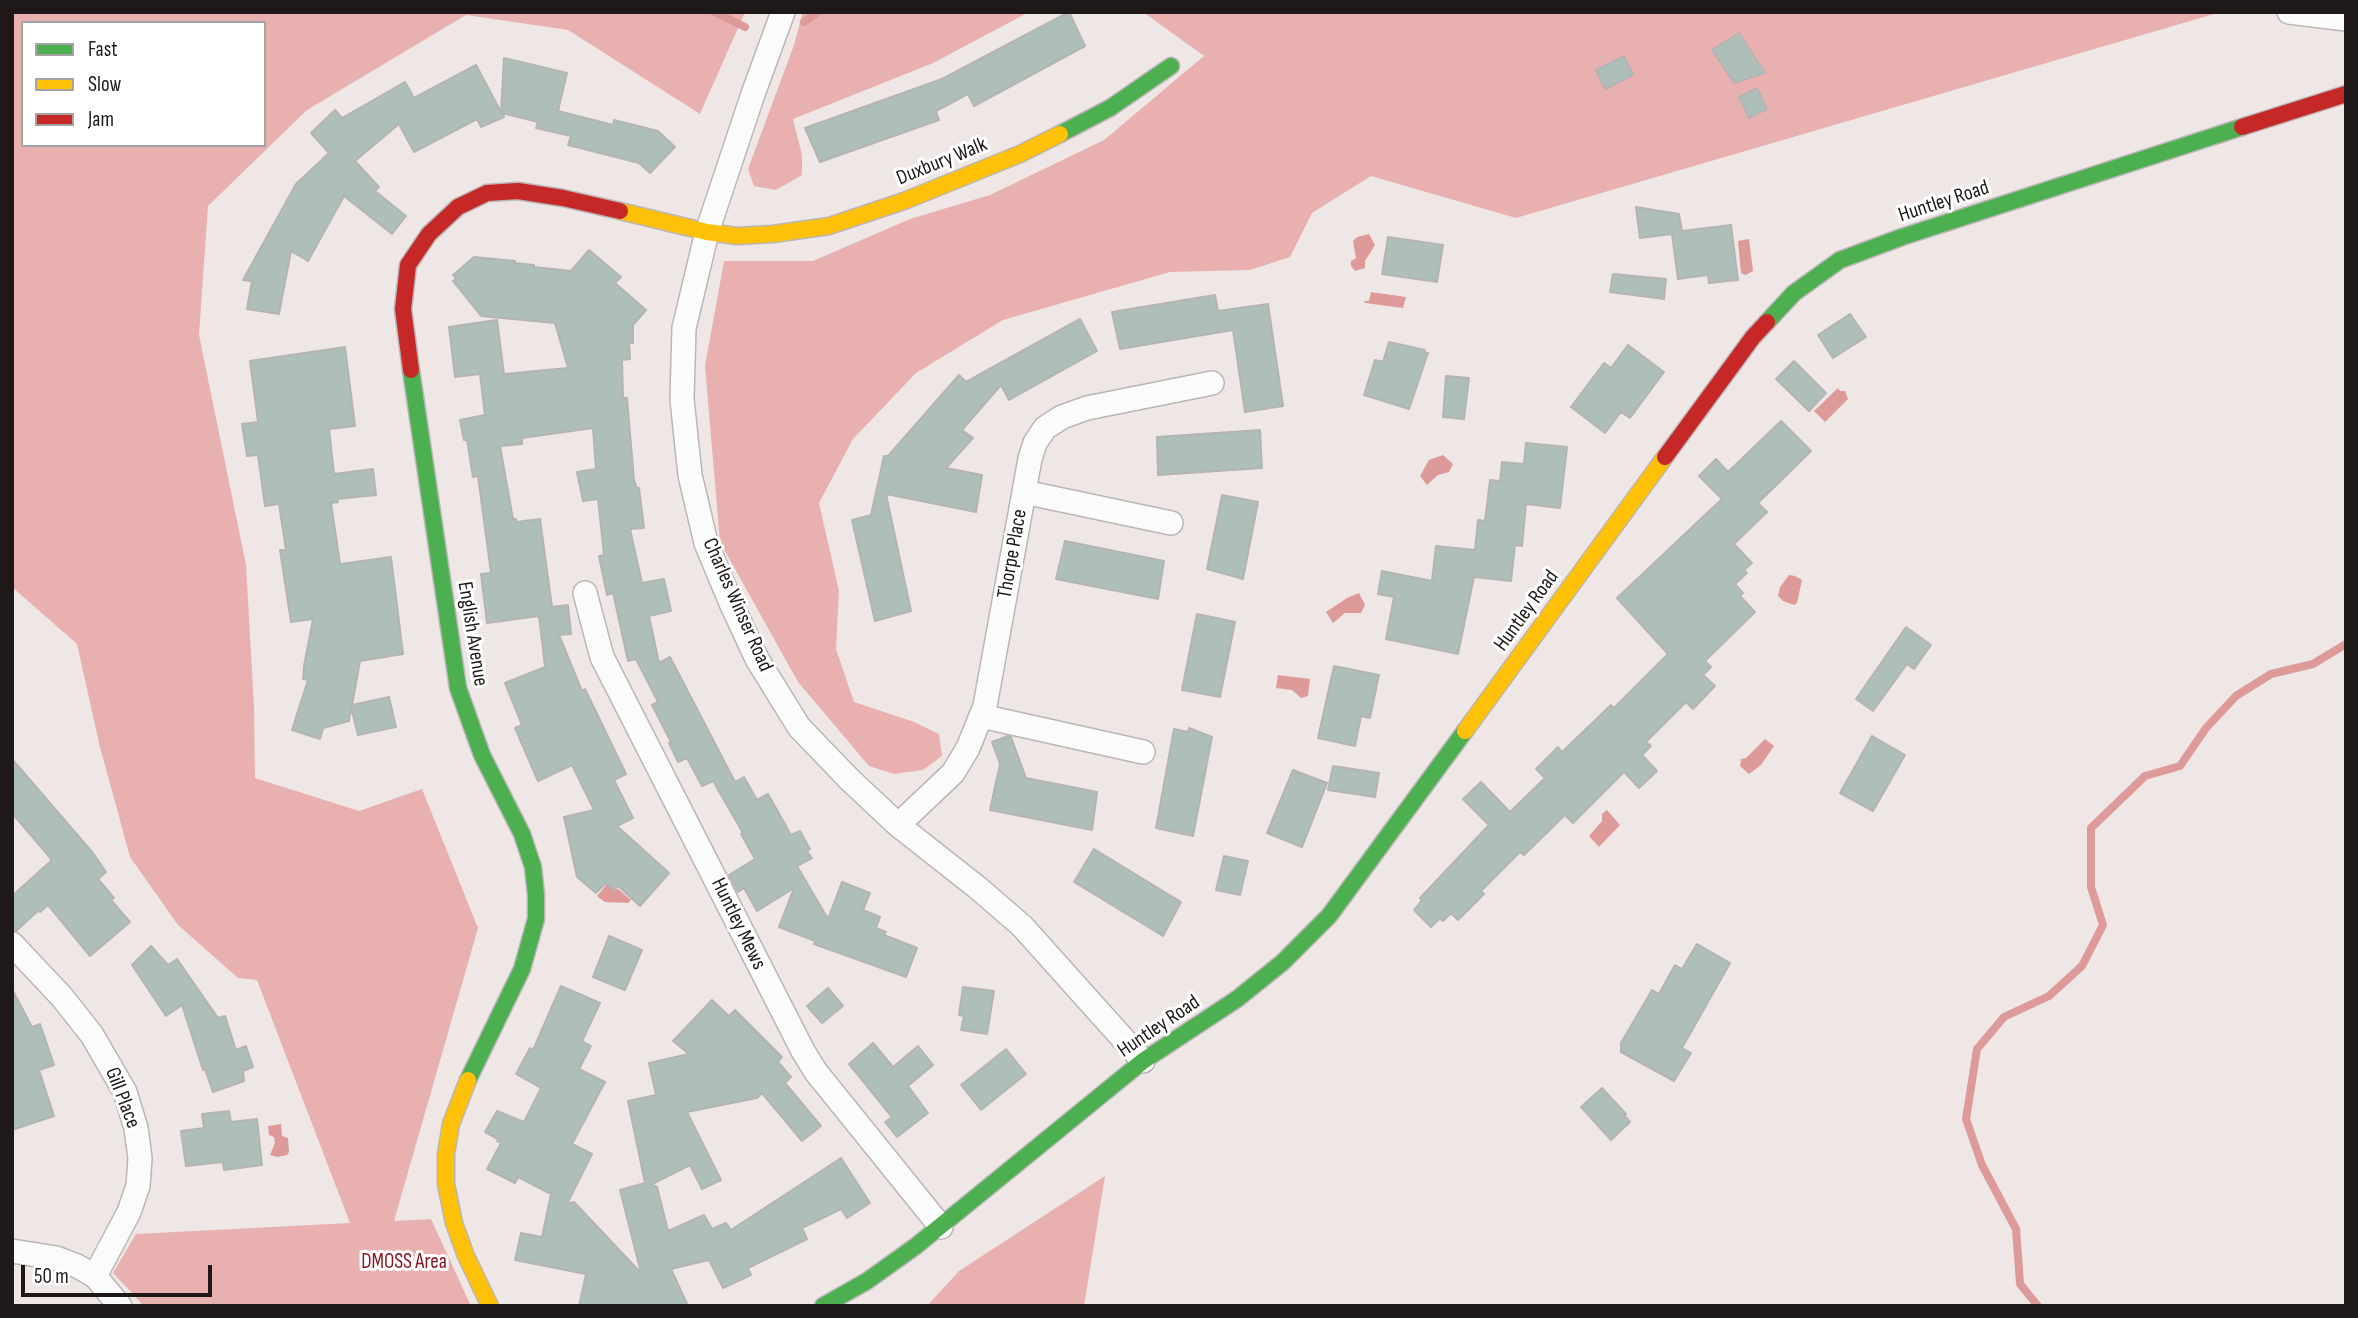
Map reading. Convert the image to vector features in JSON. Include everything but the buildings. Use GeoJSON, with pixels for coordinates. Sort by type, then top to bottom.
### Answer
{"type":"FeatureCollection","features":[{"type":"Feature","properties":{"kind":"street","name":"Charles Winser Road"},"geometry":{"type":"LineString","coordinates":[[783,12],[707,232],[684,328],[682,399],[690,475],[706,543],[757,660],[799,727],[898,825],[1022,926],[1143,1061]]}},
{"type":"Feature","properties":{"kind":"street"},"geometry":{"type":"LineString","coordinates":[[2289,12],[2346,19]]}},
{"type":"Feature","properties":{"kind":"street","name":"Duxbury Walk"},"geometry":{"type":"LineString","coordinates":[[707,232],[737,236],[829,226],[904,201],[1020,154],[1110,108],[1171,66]]}},
{"type":"Feature","properties":{"kind":"street","name":"Huntley Road"},"geometry":{"type":"LineString","coordinates":[[823,1306],[867,1281],[941,1227],[1020,1159],[1143,1061],[1237,999],[1283,962],[1329,916],[1754,337],[1794,293],[1840,260],[1902,237],[2346,93]]}},
{"type":"Feature","properties":{"kind":"street","name":"English Avenue"},"geometry":{"type":"LineString","coordinates":[[490,1306],[454,1223],[446,1184],[446,1154],[460,1097],[522,970],[536,919],[536,895],[533,867],[522,834],[482,755],[458,688],[403,309],[408,265],[429,234],[458,207],[487,193],[518,191],[563,198],[707,232]]}},
{"type":"Feature","properties":{"kind":"street","name":"Thorpe Place"},"geometry":{"type":"LineString","coordinates":[[898,825],[953,773],[968,748],[985,706],[1024,492],[1035,443],[1045,428],[1062,417],[1087,408],[1212,383]]}},
{"type":"Feature","properties":{"kind":"street"},"geometry":{"type":"LineString","coordinates":[[1024,492],[1171,523]]}},
{"type":"Feature","properties":{"kind":"street","name":"Huntley Mews"},"geometry":{"type":"LineString","coordinates":[[585,593],[602,657],[803,1051],[816,1072],[941,1227]]}},
{"type":"Feature","properties":{"kind":"street"},"geometry":{"type":"LineString","coordinates":[[981,716],[1143,752]]}},
{"type":"Feature","properties":{"kind":"street","name":"Gill Place"},"geometry":{"type":"LineString","coordinates":[[12,944],[62,997],[92,1035],[125,1092],[136,1128],[140,1158],[138,1186],[129,1212],[95,1276]]}},
{"type":"Feature","properties":{"kind":"street"},"geometry":{"type":"LineString","coordinates":[[12,1251],[56,1258],[95,1276],[120,1306]]}},
{"type":"Feature","properties":{"kind":"green space","name":"DMOSS Area"},"geometry":{"type":"Polygon","coordinates":[[[12,12],[745,12],[700,114],[568,30],[466,15],[307,110],[208,206],[199,335],[246,565],[255,778],[359,811],[422,789],[478,928],[394,1221],[431,1219],[471,1306],[144,1306],[113,1273],[136,1234],[350,1223],[257,980],[238,978],[178,925],[130,857],[100,747],[77,644],[12,587],[12,12]]]}},
{"type":"Feature","properties":{"kind":"green space"},"geometry":{"type":"Polygon","coordinates":[[[803,12],[1029,12],[933,63],[793,119],[802,155],[802,175],[776,190],[754,186],[748,169],[794,45],[803,12]]]}},
{"type":"Feature","properties":{"kind":"green space"},"geometry":{"type":"Polygon","coordinates":[[[1143,12],[2221,12],[1516,218],[1371,176],[1312,213],[1290,257],[1250,270],[1170,272],[1003,320],[916,373],[853,439],[819,503],[839,591],[836,649],[854,702],[914,722],[939,734],[942,756],[923,770],[894,774],[869,766],[798,682],[720,542],[705,366],[724,261],[813,261],[910,219],[990,195],[1104,140],[1204,56],[1143,12]]]}},
{"type":"Feature","properties":{"kind":"green space"},"geometry":{"type":"Polygon","coordinates":[[[1105,1176],[1084,1306],[927,1306],[959,1271],[1105,1176]]]}},
{"type":"Feature","properties":{"kind":"shaded area"},"geometry":{"type":"Polygon","coordinates":[[[1369,234],[1375,245],[1365,261],[1365,268],[1355,271],[1351,266],[1351,261],[1356,258],[1353,241],[1369,234]]]}},
{"type":"Feature","properties":{"kind":"shaded area"},"geometry":{"type":"Polygon","coordinates":[[[1749,239],[1753,271],[1746,275],[1741,273],[1738,241],[1749,239]]]}},
{"type":"Feature","properties":{"kind":"shaded area"},"geometry":{"type":"Polygon","coordinates":[[[1371,292],[1406,297],[1403,308],[1365,303],[1364,301],[1369,301],[1371,292]]]}},
{"type":"Feature","properties":{"kind":"shaded area"},"geometry":{"type":"Polygon","coordinates":[[[1838,388],[1845,391],[1848,399],[1825,422],[1814,411],[1838,388]]]}},
{"type":"Feature","properties":{"kind":"shaded area"},"geometry":{"type":"Polygon","coordinates":[[[1443,455],[1453,464],[1449,472],[1438,475],[1427,485],[1420,476],[1429,460],[1443,455]]]}},
{"type":"Feature","properties":{"kind":"shaded area"},"geometry":{"type":"Polygon","coordinates":[[[1789,575],[1802,580],[1797,603],[1794,605],[1778,596],[1780,587],[1789,575]]]}},
{"type":"Feature","properties":{"kind":"shaded area"},"geometry":{"type":"Polygon","coordinates":[[[1359,593],[1365,605],[1361,613],[1345,613],[1333,623],[1326,612],[1359,593]]]}},
{"type":"Feature","properties":{"kind":"shaded area"},"geometry":{"type":"Polygon","coordinates":[[[1278,675],[1310,679],[1308,696],[1301,698],[1292,690],[1276,688],[1278,675]]]}},
{"type":"Feature","properties":{"kind":"shaded area"},"geometry":{"type":"Polygon","coordinates":[[[1765,739],[1774,746],[1761,765],[1749,774],[1740,766],[1741,759],[1746,758],[1765,739]]]}},
{"type":"Feature","properties":{"kind":"shaded area"},"geometry":{"type":"Polygon","coordinates":[[[1607,810],[1620,825],[1599,847],[1589,836],[1602,821],[1602,814],[1607,810]]]}},
{"type":"Feature","properties":{"kind":"shaded area"},"geometry":{"type":"Polygon","coordinates":[[[607,884],[631,900],[628,903],[605,902],[597,896],[607,884]]]}},
{"type":"Feature","properties":{"kind":"shaded area"},"geometry":{"type":"Polygon","coordinates":[[[281,1124],[282,1136],[288,1138],[289,1152],[277,1157],[270,1155],[275,1143],[274,1137],[269,1135],[268,1126],[281,1124]]]}},
{"type":"Feature","properties":{"kind":"waterway"},"geometry":{"type":"LineString","coordinates":[[714,12],[745,27]]}},
{"type":"Feature","properties":{"kind":"waterway"},"geometry":{"type":"LineString","coordinates":[[804,22],[818,12]]}},
{"type":"Feature","properties":{"kind":"waterway"},"geometry":{"type":"LineString","coordinates":[[2038,1306],[2020,1284],[2016,1229],[1982,1165],[1966,1119],[1977,1049],[2004,1017],[2049,996],[2082,966],[2103,925],[2091,887],[2091,828],[2145,776],[2180,766],[2206,728],[2236,696],[2271,674],[2313,664],[2346,644]]}},
{"type":"Feature","properties":{"kind":"traffic: fast"},"geometry":{"type":"LineString","coordinates":[[1060,134],[1110,108],[1171,66]]}},
{"type":"Feature","properties":{"kind":"traffic: fast"},"geometry":{"type":"LineString","coordinates":[[1767,322],[1794,293],[1840,260],[1902,237],[2242,127]]}},
{"type":"Feature","properties":{"kind":"traffic: fast"},"geometry":{"type":"LineString","coordinates":[[411,370],[458,688],[482,755],[522,834],[533,867],[536,895],[536,919],[522,969],[468,1080]]}},
{"type":"Feature","properties":{"kind":"traffic: fast"},"geometry":{"type":"LineString","coordinates":[[823,1306],[867,1281],[916,1246],[1143,1061],[1237,999],[1283,962],[1329,916],[1465,731]]}},
{"type":"Feature","properties":{"kind":"traffic: slow"},"geometry":{"type":"LineString","coordinates":[[620,211],[707,232],[737,236],[829,226],[904,201],[1020,154],[1060,134]]}},
{"type":"Feature","properties":{"kind":"traffic: slow"},"geometry":{"type":"LineString","coordinates":[[1465,731],[1665,457]]}},
{"type":"Feature","properties":{"kind":"traffic: slow"},"geometry":{"type":"LineString","coordinates":[[468,1080],[451,1124],[446,1154],[446,1184],[454,1223],[466,1256],[490,1306]]}},
{"type":"Feature","properties":{"kind":"traffic: jam"},"geometry":{"type":"LineString","coordinates":[[2242,127],[2346,94]]}},
{"type":"Feature","properties":{"kind":"traffic: jam"},"geometry":{"type":"LineString","coordinates":[[411,370],[403,309],[408,265],[429,234],[458,207],[487,193],[518,191],[620,211]]}},
{"type":"Feature","properties":{"kind":"traffic: jam"},"geometry":{"type":"LineString","coordinates":[[1665,457],[1753,337],[1767,322]]}}]}
